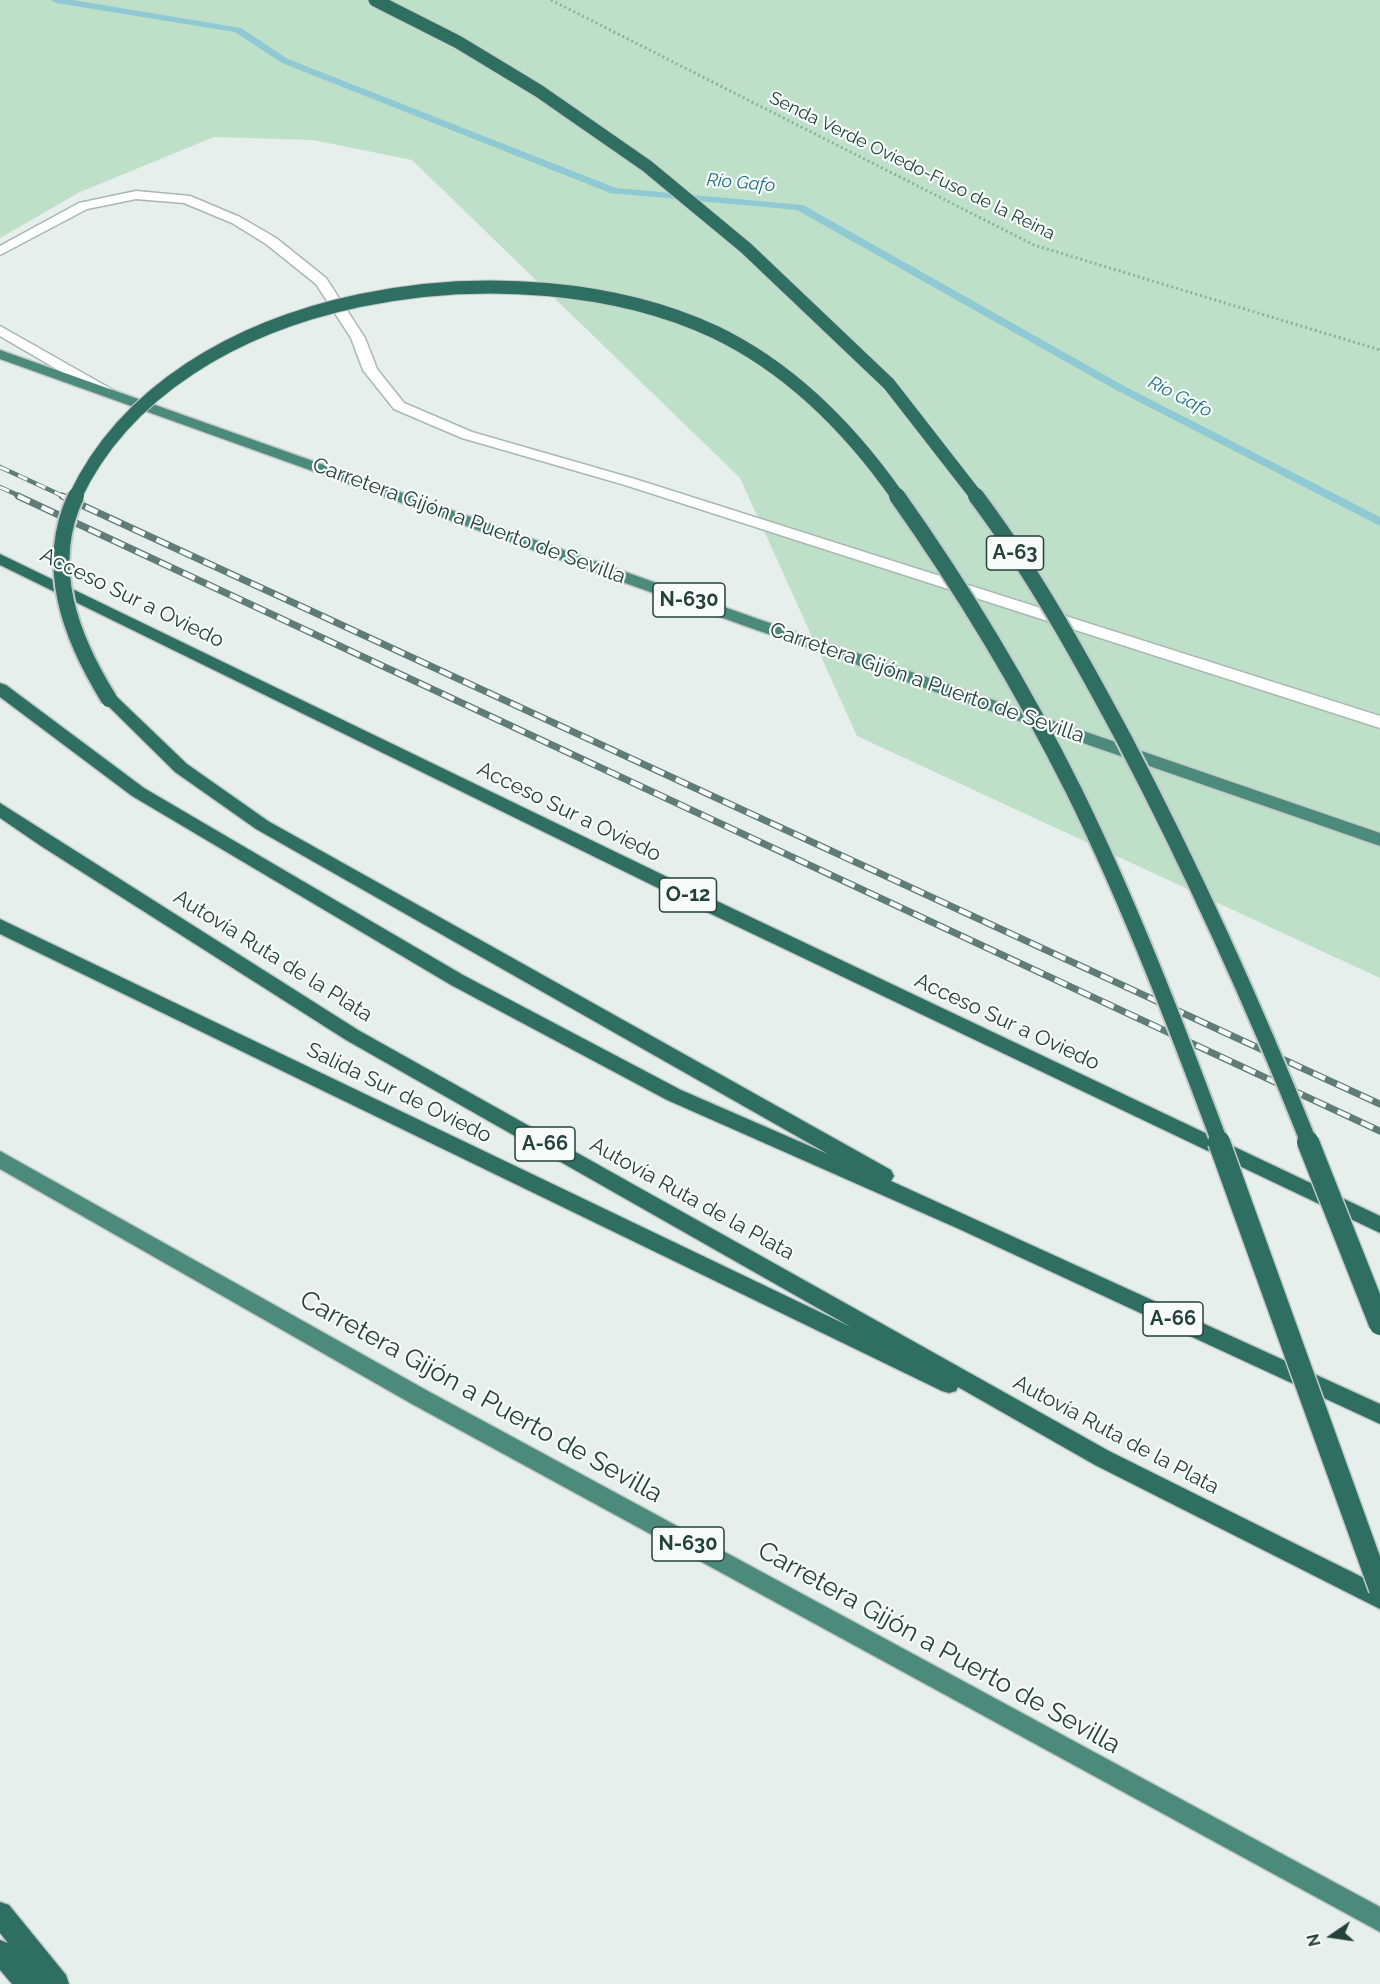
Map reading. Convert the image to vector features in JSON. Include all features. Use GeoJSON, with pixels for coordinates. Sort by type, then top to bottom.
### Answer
{"type":"FeatureCollection","features":[{"type":"Feature","properties":{"kind":"highway","name":"A-63"},"geometry":{"type":"LineString","coordinates":[[375,0],[459,42],[539,92],[647,166],[746,248],[889,384],[943,451],[996,524],[1072,643],[1166,819],[1261,1023],[1380,1324]]}},
{"type":"Feature","properties":{"kind":"highway"},"geometry":{"type":"LineString","coordinates":[[966,1223],[262,825],[181,768],[109,699],[87,667],[74,639],[65,603],[61,565],[63,531],[71,501],[106,441],[129,415],[158,388],[191,365],[228,345],[273,326],[350,304],[443,291],[519,288],[603,297],[665,311],[707,328],[755,352],[797,385],[866,453],[932,544],[1005,664],[1083,811],[1163,992],[1249,1222],[1380,1589]]}},
{"type":"Feature","properties":{"kind":"highway","name":"Carretera Gijón a Puerto de Sevilla"},"geometry":{"type":"LineString","coordinates":[[0,354],[753,623],[1380,840]]}},
{"type":"Feature","properties":{"kind":"highway","name":"Acceso Sur a Oviedo"},"geometry":{"type":"LineString","coordinates":[[0,559],[715,909],[1380,1225]]}},
{"type":"Feature","properties":{"kind":"highway","name":"A-66"},"geometry":{"type":"LineString","coordinates":[[0,689],[138,792],[458,980],[674,1095],[966,1223],[1380,1414]]}},
{"type":"Feature","properties":{"kind":"highway","name":"Autovía Ruta de la Plata"},"geometry":{"type":"LineString","coordinates":[[0,809],[47,842],[352,1035],[1102,1458],[1380,1598]]}},
{"type":"Feature","properties":{"kind":"highway","name":"Salida Sur de Oviedo"},"geometry":{"type":"LineString","coordinates":[[0,926],[1102,1458]]}},
{"type":"Feature","properties":{"kind":"highway","name":"Carretera Gijón a Puerto de Sevilla"},"geometry":{"type":"LineString","coordinates":[[0,1160],[418,1397],[1380,1920]]}},
{"type":"Feature","properties":{"kind":"highway"},"geometry":{"type":"LineString","coordinates":[[0,1914],[57,1984]]}},
{"type":"Feature","properties":{"kind":"highway"},"geometry":{"type":"LineString","coordinates":[[0,1952],[29,1984]]}},
{"type":"Feature","properties":{"kind":"street"},"geometry":{"type":"LineString","coordinates":[[0,251],[83,206],[136,195],[186,199],[236,220],[262,236],[321,281],[358,338],[370,370],[399,406],[467,435],[630,482],[1380,722]]}},
{"type":"Feature","properties":{"kind":"street"},"geometry":{"type":"LineString","coordinates":[[0,260],[32,233]]}},
{"type":"Feature","properties":{"kind":"street"},"geometry":{"type":"LineString","coordinates":[[0,330],[108,393]]}},
{"type":"Feature","properties":{"kind":"path","name":"Senda Verde Oviedo-Fuso de la Reina"},"geometry":{"type":"LineString","coordinates":[[551,0],[1034,245],[1380,350]]}},
{"type":"Feature","properties":{"kind":"green space"},"geometry":{"type":"Polygon","coordinates":[[[0,0],[1380,0],[1380,978],[857,736],[740,478],[412,160],[313,140],[214,137],[80,192],[0,238],[0,0]]]}},
{"type":"Feature","properties":{"kind":"waterway","name":"Río Gafo"},"geometry":{"type":"LineString","coordinates":[[56,0],[238,30],[285,61],[614,191],[799,207],[1120,388],[1380,522]]}},
{"type":"Feature","properties":{"kind":"railway"},"geometry":{"type":"LineString","coordinates":[[0,467],[65,497]]}},
{"type":"Feature","properties":{"kind":"railway"},"geometry":{"type":"LineString","coordinates":[[0,487],[22,497]]}},
{"type":"Feature","properties":{"kind":"railway"},"geometry":{"type":"LineString","coordinates":[[18,496],[1380,1131]]}},
{"type":"Feature","properties":{"kind":"railway"},"geometry":{"type":"LineString","coordinates":[[62,496],[1380,1104]]}}]}
